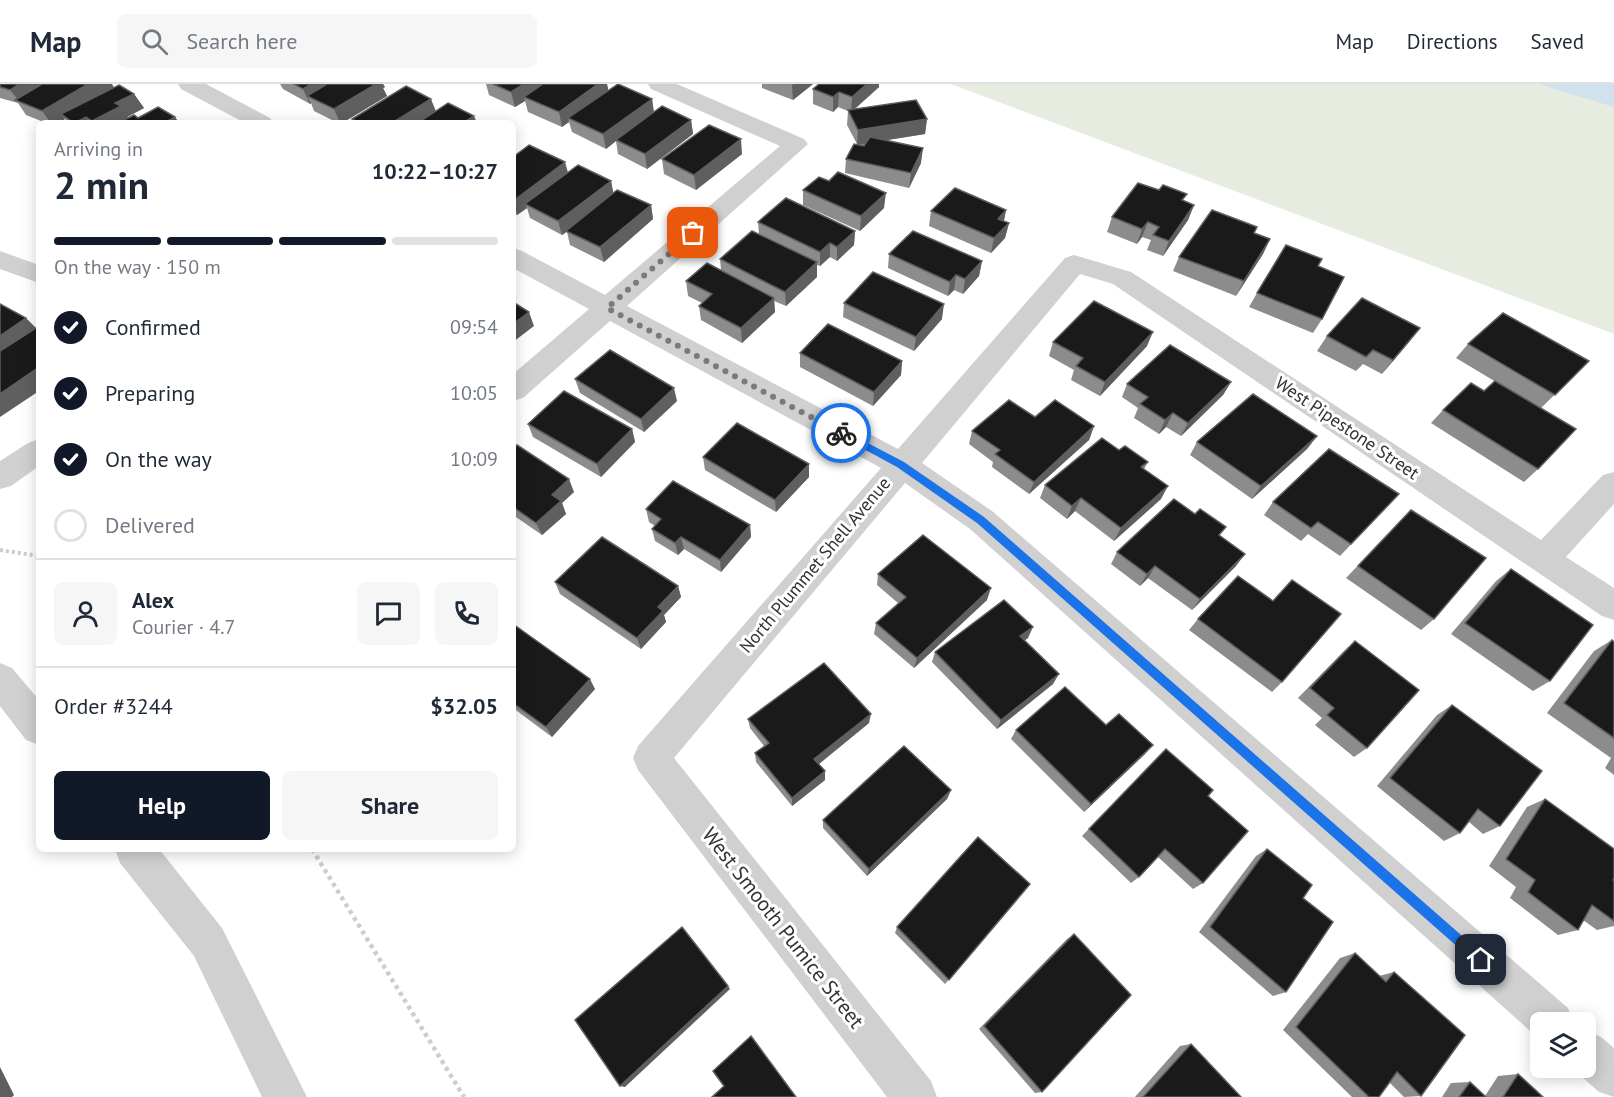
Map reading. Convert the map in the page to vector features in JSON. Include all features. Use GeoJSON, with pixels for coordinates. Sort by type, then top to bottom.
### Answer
{"type":"FeatureCollection","features":[{"type":"Feature","properties":{"kind":"street"},"geometry":{"type":"LineString","coordinates":[[189,84],[256,120]]}},
{"type":"Feature","properties":{"kind":"street"},"geometry":{"type":"LineString","coordinates":[[516,387],[796,144],[659,84]]}},
{"type":"Feature","properties":{"kind":"street"},"geometry":{"type":"LineString","coordinates":[[516,259],[900,464],[981,520],[1540,1012]]}},
{"type":"Feature","properties":{"kind":"street"},"geometry":{"type":"LineString","coordinates":[[0,260],[36,273]]}},
{"type":"Feature","properties":{"kind":"street","name":"North Plummet Shell Avenue"},"geometry":{"type":"LineString","coordinates":[[651,758],[900,464],[1074,264]]}},
{"type":"Feature","properties":{"kind":"street","name":"West Pipestone Street"},"geometry":{"type":"LineString","coordinates":[[1074,264],[1122,278],[1614,606]]}},
{"type":"Feature","properties":{"kind":"street"},"geometry":{"type":"LineString","coordinates":[[0,477],[36,453]]}},
{"type":"Feature","properties":{"kind":"street"},"geometry":{"type":"LineString","coordinates":[[1544,559],[1614,484]]}},
{"type":"Feature","properties":{"kind":"street"},"geometry":{"type":"LineString","coordinates":[[0,679],[36,724]]}},
{"type":"Feature","properties":{"kind":"street","name":"West Smooth Pumice Street"},"geometry":{"type":"LineString","coordinates":[[651,758],[915,1097]]}},
{"type":"Feature","properties":{"kind":"street"},"geometry":{"type":"LineString","coordinates":[[136,852],[208,942],[285,1097]]}},
{"type":"Feature","properties":{"kind":"street"},"geometry":{"type":"LineString","coordinates":[[1596,1061],[1614,1077]]}},
{"type":"Feature","properties":{"kind":"path"},"geometry":{"type":"LineString","coordinates":[[0,550],[36,556]]}},
{"type":"Feature","properties":{"kind":"path"},"geometry":{"type":"LineString","coordinates":[[314,852],[464,1097]]}},
{"type":"Feature","properties":{"kind":"shaded area"},"geometry":{"type":"Polygon","coordinates":[[[951,84],[1614,84],[1614,334],[951,84]]]}},
{"type":"Feature","properties":{"kind":"water"},"geometry":{"type":"Polygon","coordinates":[[[1538,84],[1614,84],[1614,107],[1538,84]]]}},
{"type":"Feature","properties":{"kind":"building"},"geometry":{"type":"Polygon","coordinates":[[[0,84],[19,84],[10,90],[0,87],[0,84]]]}},
{"type":"Feature","properties":{"kind":"building"},"geometry":{"type":"Polygon","coordinates":[[[42,84],[88,84],[42,111],[15,100],[42,84]]]}},
{"type":"Feature","properties":{"kind":"building"},"geometry":{"type":"Polygon","coordinates":[[[294,84],[311,84],[303,89],[294,84]]]}},
{"type":"Feature","properties":{"kind":"building"},"geometry":{"type":"Polygon","coordinates":[[[327,84],[376,84],[334,109],[307,96],[327,84]]]}},
{"type":"Feature","properties":{"kind":"building"},"geometry":{"type":"Polygon","coordinates":[[[493,84],[524,84],[511,92],[493,84]]]}},
{"type":"Feature","properties":{"kind":"building"},"geometry":{"type":"Polygon","coordinates":[[[543,84],[598,84],[559,112],[524,97],[543,84]]]}},
{"type":"Feature","properties":{"kind":"building"},"geometry":{"type":"Polygon","coordinates":[[[618,84],[652,99],[603,134],[568,118],[618,84]]]}},
{"type":"Feature","properties":{"kind":"building"},"geometry":{"type":"Polygon","coordinates":[[[819,84],[867,84],[852,97],[839,92],[833,97],[813,89],[819,84]]]}},
{"type":"Feature","properties":{"kind":"building"},"geometry":{"type":"Polygon","coordinates":[[[119,85],[134,94],[115,103],[121,106],[94,120],[86,117],[80,120],[70,120],[61,114],[119,85]]]}},
{"type":"Feature","properties":{"kind":"building"},"geometry":{"type":"Polygon","coordinates":[[[406,86],[431,99],[397,120],[352,119],[406,86]]]}},
{"type":"Feature","properties":{"kind":"building"},"geometry":{"type":"Polygon","coordinates":[[[916,100],[927,119],[858,130],[848,110],[916,100]]]}},
{"type":"Feature","properties":{"kind":"building"},"geometry":{"type":"Polygon","coordinates":[[[448,103],[474,116],[468,120],[422,120],[448,103]]]}},
{"type":"Feature","properties":{"kind":"building"},"geometry":{"type":"Polygon","coordinates":[[[662,106],[691,120],[645,154],[616,140],[662,106]]]}},
{"type":"Feature","properties":{"kind":"building"},"geometry":{"type":"Polygon","coordinates":[[[158,107],[175,117],[170,120],[124,120],[134,115],[138,118],[158,107]]]}},
{"type":"Feature","properties":{"kind":"building"},"geometry":{"type":"Polygon","coordinates":[[[709,125],[741,139],[694,175],[662,159],[709,125]]]}},
{"type":"Feature","properties":{"kind":"building"},"geometry":{"type":"Polygon","coordinates":[[[870,137],[923,148],[911,173],[846,159],[854,144],[864,146],[870,137]]]}},
{"type":"Feature","properties":{"kind":"building"},"geometry":{"type":"Polygon","coordinates":[[[529,145],[565,162],[516,199],[516,155],[529,145]]]}},
{"type":"Feature","properties":{"kind":"building"},"geometry":{"type":"Polygon","coordinates":[[[578,165],[611,181],[558,221],[525,204],[578,165]]]}},
{"type":"Feature","properties":{"kind":"building"},"geometry":{"type":"Polygon","coordinates":[[[838,172],[886,193],[861,216],[803,190],[819,177],[829,181],[838,172]]]}},
{"type":"Feature","properties":{"kind":"building"},"geometry":{"type":"Polygon","coordinates":[[[1138,183],[1159,190],[1163,185],[1187,194],[1182,200],[1194,205],[1169,241],[1153,235],[1159,227],[1148,222],[1142,229],[1112,217],[1138,183]]]}},
{"type":"Feature","properties":{"kind":"building"},"geometry":{"type":"Polygon","coordinates":[[[955,188],[1006,210],[998,219],[1009,223],[994,238],[931,211],[955,188]]]}},
{"type":"Feature","properties":{"kind":"building"},"geometry":{"type":"Polygon","coordinates":[[[617,190],[651,205],[600,247],[566,231],[617,190]]]}},
{"type":"Feature","properties":{"kind":"building"},"geometry":{"type":"Polygon","coordinates":[[[786,198],[855,231],[837,247],[830,243],[820,252],[758,222],[786,198]]]}},
{"type":"Feature","properties":{"kind":"building"},"geometry":{"type":"Polygon","coordinates":[[[1212,210],[1257,227],[1254,233],[1270,239],[1244,281],[1179,257],[1212,210]]]}},
{"type":"Feature","properties":{"kind":"building"},"geometry":{"type":"Polygon","coordinates":[[[752,231],[817,262],[785,292],[720,259],[752,231]]]}},
{"type":"Feature","properties":{"kind":"building"},"geometry":{"type":"Polygon","coordinates":[[[913,231],[982,261],[965,279],[956,275],[950,282],[889,254],[913,231]]]}},
{"type":"Feature","properties":{"kind":"building"},"geometry":{"type":"Polygon","coordinates":[[[1286,245],[1322,259],[1318,266],[1344,277],[1322,319],[1257,293],[1286,245]]]}},
{"type":"Feature","properties":{"kind":"building"},"geometry":{"type":"Polygon","coordinates":[[[707,263],[774,298],[741,328],[699,306],[712,294],[686,281],[707,263]]]}},
{"type":"Feature","properties":{"kind":"building"},"geometry":{"type":"Polygon","coordinates":[[[873,272],[944,304],[916,337],[844,303],[873,272]]]}},
{"type":"Feature","properties":{"kind":"building"},"geometry":{"type":"Polygon","coordinates":[[[1362,298],[1420,328],[1393,360],[1373,350],[1366,357],[1327,336],[1362,298]]]}},
{"type":"Feature","properties":{"kind":"building"},"geometry":{"type":"Polygon","coordinates":[[[1094,301],[1153,332],[1105,382],[1076,366],[1083,358],[1053,342],[1094,301]]]}},
{"type":"Feature","properties":{"kind":"building"},"geometry":{"type":"Polygon","coordinates":[[[0,304],[26,318],[0,336],[0,304]]]}},
{"type":"Feature","properties":{"kind":"building"},"geometry":{"type":"Polygon","coordinates":[[[516,304],[529,312],[516,322],[516,304]]]}},
{"type":"Feature","properties":{"kind":"building"},"geometry":{"type":"Polygon","coordinates":[[[1503,313],[1589,361],[1555,395],[1468,344],[1503,313]]]}},
{"type":"Feature","properties":{"kind":"building"},"geometry":{"type":"Polygon","coordinates":[[[828,324],[902,361],[874,392],[800,353],[828,324]]]}},
{"type":"Feature","properties":{"kind":"building"},"geometry":{"type":"Polygon","coordinates":[[[36,328],[36,369],[0,394],[0,351],[36,328]]]}},
{"type":"Feature","properties":{"kind":"building"},"geometry":{"type":"Polygon","coordinates":[[[1170,345],[1231,382],[1188,423],[1173,413],[1165,420],[1140,404],[1148,397],[1127,384],[1170,345]]]}},
{"type":"Feature","properties":{"kind":"building"},"geometry":{"type":"Polygon","coordinates":[[[610,350],[674,388],[641,419],[575,379],[610,350]]]}},
{"type":"Feature","properties":{"kind":"building"},"geometry":{"type":"Polygon","coordinates":[[[1495,381],[1576,429],[1538,469],[1443,410],[1471,383],[1484,391],[1495,381]]]}},
{"type":"Feature","properties":{"kind":"building"},"geometry":{"type":"Polygon","coordinates":[[[564,391],[632,429],[597,464],[528,424],[564,391]]]}},
{"type":"Feature","properties":{"kind":"building"},"geometry":{"type":"Polygon","coordinates":[[[1253,394],[1317,436],[1261,486],[1197,442],[1253,394]]]}},
{"type":"Feature","properties":{"kind":"building"},"geometry":{"type":"Polygon","coordinates":[[[1009,400],[1035,417],[1055,400],[1094,426],[1034,482],[995,454],[1000,450],[972,431],[1009,400]]]}},
{"type":"Feature","properties":{"kind":"building"},"geometry":{"type":"Polygon","coordinates":[[[737,423],[809,464],[775,500],[703,457],[737,423]]]}},
{"type":"Feature","properties":{"kind":"building"},"geometry":{"type":"Polygon","coordinates":[[[1102,438],[1119,450],[1125,446],[1148,462],[1141,467],[1168,486],[1121,528],[1081,498],[1072,506],[1045,485],[1102,438]]]}},
{"type":"Feature","properties":{"kind":"building"},"geometry":{"type":"Polygon","coordinates":[[[516,446],[569,479],[552,495],[561,501],[536,523],[516,509],[516,446]]]}},
{"type":"Feature","properties":{"kind":"building"},"geometry":{"type":"Polygon","coordinates":[[[1329,449],[1399,494],[1351,544],[1318,522],[1311,528],[1273,502],[1329,449]]]}},
{"type":"Feature","properties":{"kind":"building"},"geometry":{"type":"Polygon","coordinates":[[[673,481],[750,525],[720,560],[681,537],[675,543],[652,529],[661,519],[646,509],[673,481]]]}},
{"type":"Feature","properties":{"kind":"building"},"geometry":{"type":"Polygon","coordinates":[[[1174,499],[1195,514],[1200,509],[1226,527],[1219,535],[1245,554],[1200,599],[1155,566],[1147,574],[1117,552],[1174,499]]]}},
{"type":"Feature","properties":{"kind":"building"},"geometry":{"type":"Polygon","coordinates":[[[1411,510],[1486,558],[1434,619],[1358,566],[1411,510]]]}},
{"type":"Feature","properties":{"kind":"building"},"geometry":{"type":"Polygon","coordinates":[[[923,535],[991,588],[917,658],[876,623],[906,597],[878,574],[923,535]]]}},
{"type":"Feature","properties":{"kind":"building"},"geometry":{"type":"Polygon","coordinates":[[[602,537],[678,586],[658,607],[663,611],[637,638],[555,582],[602,537]]]}},
{"type":"Feature","properties":{"kind":"building"},"geometry":{"type":"Polygon","coordinates":[[[1511,569],[1593,625],[1550,681],[1465,623],[1511,569]]]}},
{"type":"Feature","properties":{"kind":"building"},"geometry":{"type":"Polygon","coordinates":[[[1238,576],[1273,601],[1292,580],[1341,614],[1282,682],[1198,619],[1238,576]]]}},
{"type":"Feature","properties":{"kind":"building"},"geometry":{"type":"Polygon","coordinates":[[[1004,600],[1033,627],[1020,636],[1059,674],[1001,720],[935,652],[1004,600]]]}},
{"type":"Feature","properties":{"kind":"building"},"geometry":{"type":"Polygon","coordinates":[[[516,626],[590,679],[546,727],[516,705],[516,626]]]}},
{"type":"Feature","properties":{"kind":"building"},"geometry":{"type":"Polygon","coordinates":[[[1612,640],[1614,642],[1614,738],[1564,703],[1612,640]]]}},
{"type":"Feature","properties":{"kind":"building"},"geometry":{"type":"Polygon","coordinates":[[[1355,641],[1419,690],[1367,748],[1327,715],[1334,708],[1310,688],[1355,641]]]}},
{"type":"Feature","properties":{"kind":"building"},"geometry":{"type":"Polygon","coordinates":[[[824,663],[871,714],[814,759],[825,771],[792,798],[755,753],[769,743],[748,719],[824,663]]]}},
{"type":"Feature","properties":{"kind":"building"},"geometry":{"type":"Polygon","coordinates":[[[1065,687],[1106,725],[1119,714],[1153,745],[1091,804],[1016,730],[1065,687]]]}},
{"type":"Feature","properties":{"kind":"building"},"geometry":{"type":"Polygon","coordinates":[[[1452,705],[1542,771],[1500,826],[1478,809],[1460,833],[1390,778],[1452,705]]]}},
{"type":"Feature","properties":{"kind":"building"},"geometry":{"type":"Polygon","coordinates":[[[904,746],[951,790],[869,869],[823,820],[904,746]]]}},
{"type":"Feature","properties":{"kind":"building"},"geometry":{"type":"Polygon","coordinates":[[[1166,749],[1213,790],[1208,796],[1248,831],[1203,883],[1165,849],[1139,877],[1089,829],[1166,749]]]}},
{"type":"Feature","properties":{"kind":"building"},"geometry":{"type":"Polygon","coordinates":[[[1545,799],[1614,849],[1614,921],[1592,905],[1578,930],[1528,892],[1535,880],[1506,859],[1545,799]]]}},
{"type":"Feature","properties":{"kind":"building"},"geometry":{"type":"Polygon","coordinates":[[[978,837],[1030,884],[949,980],[897,927],[978,837]]]}},
{"type":"Feature","properties":{"kind":"building"},"geometry":{"type":"Polygon","coordinates":[[[1267,849],[1312,885],[1303,898],[1333,922],[1286,992],[1210,927],[1267,849]]]}},
{"type":"Feature","properties":{"kind":"building"},"geometry":{"type":"Polygon","coordinates":[[[682,927],[728,986],[620,1086],[575,1020],[682,927]]]}},
{"type":"Feature","properties":{"kind":"building"},"geometry":{"type":"Polygon","coordinates":[[[1074,934],[1131,995],[1042,1092],[984,1026],[1074,934]]]}},
{"type":"Feature","properties":{"kind":"building"},"geometry":{"type":"Polygon","coordinates":[[[1355,953],[1386,982],[1394,972],[1465,1035],[1421,1096],[1397,1072],[1379,1097],[1369,1097],[1296,1027],[1355,953]]]}},
{"type":"Feature","properties":{"kind":"building"},"geometry":{"type":"Polygon","coordinates":[[[751,1036],[796,1097],[712,1097],[724,1086],[713,1071],[751,1036]]]}},
{"type":"Feature","properties":{"kind":"building"},"geometry":{"type":"Polygon","coordinates":[[[1191,1044],[1241,1097],[1143,1097],[1191,1044]]]}},
{"type":"Feature","properties":{"kind":"building"},"geometry":{"type":"Polygon","coordinates":[[[1518,1074],[1543,1097],[1503,1097],[1518,1074]]]}},
{"type":"Feature","properties":{"kind":"building"},"geometry":{"type":"Polygon","coordinates":[[[1470,1082],[1486,1097],[1459,1097],[1470,1082]]]}},
{"type":"Feature","properties":{"kind":"way so far"},"geometry":{"type":"LineString","coordinates":[[693,233],[607,308],[841,433]]}},
{"type":"Feature","properties":{"kind":"route"},"geometry":{"type":"LineString","coordinates":[[841,433],[900,464],[981,520],[1481,960]]}}]}
